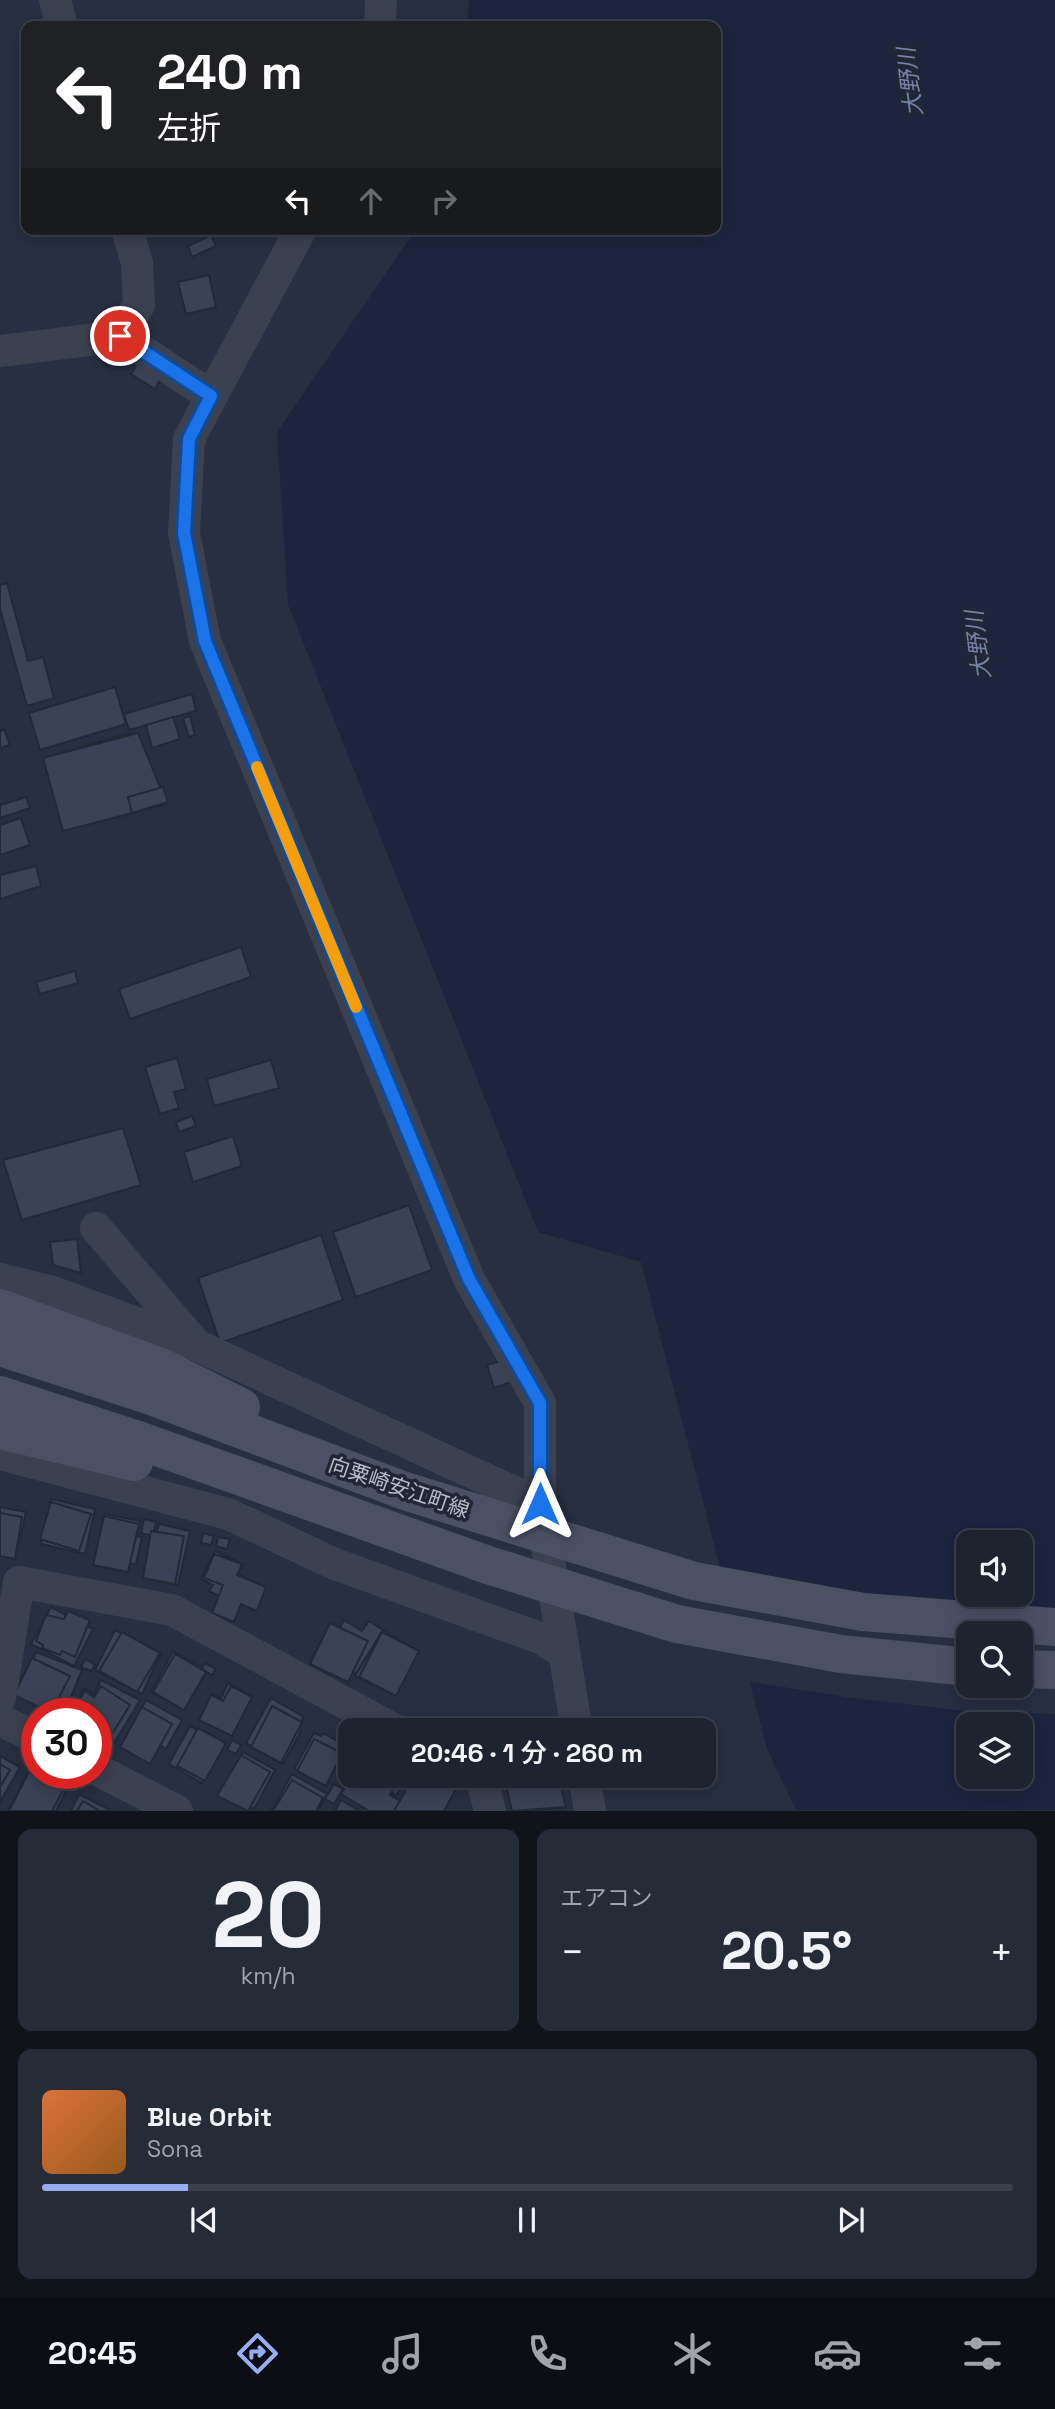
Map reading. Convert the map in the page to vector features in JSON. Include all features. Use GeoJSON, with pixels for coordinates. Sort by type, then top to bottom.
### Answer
{"type":"FeatureCollection","features":[{"type":"Feature","properties":{"kind":"main road"},"geometry":{"type":"LineString","coordinates":[[0,1308],[161,1367],[405,1491]]}},
{"type":"Feature","properties":{"kind":"main road","name":"向粟崎安江町線"},"geometry":{"type":"LineString","coordinates":[[0,1347],[151,1396],[405,1491],[694,1581],[863,1612],[1055,1627]]}},
{"type":"Feature","properties":{"kind":"main road","name":"向粟崎安江町線"},"geometry":{"type":"LineString","coordinates":[[0,1395],[351,1514],[488,1564],[677,1624],[841,1654],[956,1666]]}},
{"type":"Feature","properties":{"kind":"main road"},"geometry":{"type":"LineString","coordinates":[[0,1430],[351,1514]]}},
{"type":"Feature","properties":{"kind":"main road"},"geometry":{"type":"LineString","coordinates":[[1033,1670],[1055,1670]]}},
{"type":"Feature","properties":{"kind":"street"},"geometry":{"type":"LineString","coordinates":[[55,0],[61,21]]}},
{"type":"Feature","properties":{"kind":"street"},"geometry":{"type":"LineString","coordinates":[[380,21],[381,0]]}},
{"type":"Feature","properties":{"kind":"street"},"geometry":{"type":"LineString","coordinates":[[120,336],[139,305],[137,262],[129,235]]}},
{"type":"Feature","properties":{"kind":"street"},"geometry":{"type":"LineString","coordinates":[[298,235],[189,439],[184,533],[205,641],[469,1279],[540,1403],[540,1504],[574,1718]]}},
{"type":"Feature","properties":{"kind":"street"},"geometry":{"type":"LineString","coordinates":[[0,351],[120,336],[211,396]]}},
{"type":"Feature","properties":{"kind":"street"},"geometry":{"type":"LineString","coordinates":[[96,1228],[196,1345]]}},
{"type":"Feature","properties":{"kind":"street"},"geometry":{"type":"LineString","coordinates":[[0,1279],[53,1292],[196,1345],[540,1504]]}},
{"type":"Feature","properties":{"kind":"street"},"geometry":{"type":"LineString","coordinates":[[0,1454],[228,1514],[335,1564],[540,1637],[564,1653]]}},
{"type":"Feature","properties":{"kind":"street"},"geometry":{"type":"LineString","coordinates":[[0,1698],[9,1579],[172,1610],[373,1718]]}},
{"type":"Feature","properties":{"kind":"street"},"geometry":{"type":"LineString","coordinates":[[0,1720],[21,1730]]}},
{"type":"Feature","properties":{"kind":"street"},"geometry":{"type":"LineString","coordinates":[[112,1777],[177,1811]]}},
{"type":"Feature","properties":{"kind":"street"},"geometry":{"type":"LineString","coordinates":[[484,1788],[490,1811]]}},
{"type":"Feature","properties":{"kind":"street"},"geometry":{"type":"LineString","coordinates":[[586,1788],[590,1811]]}},
{"type":"Feature","properties":{"kind":"water","name":"大野川"},"geometry":{"type":"Polygon","coordinates":[[[469,0],[1055,0],[1055,1810],[796,1810],[767,1749],[641,1262],[538,1232],[288,604],[277,432],[412,235],[721,235],[721,21],[467,21],[469,0]]]}},
{"type":"Feature","properties":{"kind":"pier"},"geometry":{"type":"Polygon","coordinates":[[[715,1567],[841,1591],[956,1601],[956,1607],[1055,1609],[1055,1714],[965,1711],[853,1698],[745,1681],[715,1567]]]}},
{"type":"Feature","properties":{"kind":"building"},"geometry":{"type":"Polygon","coordinates":[[[211,235],[216,246],[192,257],[188,246],[211,235]]]}},
{"type":"Feature","properties":{"kind":"building"},"geometry":{"type":"Polygon","coordinates":[[[209,275],[216,307],[186,314],[178,282],[209,275]]]}},
{"type":"Feature","properties":{"kind":"building"},"geometry":{"type":"Polygon","coordinates":[[[138,363],[161,378],[155,389],[131,374],[138,363]]]}},
{"type":"Feature","properties":{"kind":"building"},"geometry":{"type":"Polygon","coordinates":[[[7,583],[28,661],[43,657],[54,698],[27,706],[0,609],[0,585],[7,583]]]}},
{"type":"Feature","properties":{"kind":"building"},"geometry":{"type":"Polygon","coordinates":[[[115,687],[126,724],[40,750],[29,713],[115,687]]]}},
{"type":"Feature","properties":{"kind":"building"},"geometry":{"type":"Polygon","coordinates":[[[192,694],[196,711],[129,730],[124,714],[192,694]]]}},
{"type":"Feature","properties":{"kind":"building"},"geometry":{"type":"Polygon","coordinates":[[[190,716],[195,735],[189,737],[183,718],[190,716]]]}},
{"type":"Feature","properties":{"kind":"building"},"geometry":{"type":"Polygon","coordinates":[[[173,717],[180,739],[152,748],[146,725],[173,717]]]}},
{"type":"Feature","properties":{"kind":"building"},"geometry":{"type":"Polygon","coordinates":[[[4,729],[10,745],[0,748],[0,731],[4,729]]]}},
{"type":"Feature","properties":{"kind":"building"},"geometry":{"type":"Polygon","coordinates":[[[131,733],[147,791],[127,797],[121,774],[88,783],[78,748],[131,733]]]}},
{"type":"Feature","properties":{"kind":"building"},"geometry":{"type":"Polygon","coordinates":[[[138,733],[167,804],[63,831],[43,758],[138,733]]]}},
{"type":"Feature","properties":{"kind":"building"},"geometry":{"type":"Polygon","coordinates":[[[163,787],[168,802],[132,813],[128,797],[163,787]]]}},
{"type":"Feature","properties":{"kind":"building"},"geometry":{"type":"Polygon","coordinates":[[[26,797],[30,808],[0,818],[0,805],[26,797]]]}},
{"type":"Feature","properties":{"kind":"building"},"geometry":{"type":"Polygon","coordinates":[[[21,818],[30,845],[0,855],[0,825],[21,818]]]}},
{"type":"Feature","properties":{"kind":"building"},"geometry":{"type":"Polygon","coordinates":[[[36,866],[41,886],[0,899],[0,875],[36,866]]]}},
{"type":"Feature","properties":{"kind":"building"},"geometry":{"type":"Polygon","coordinates":[[[241,947],[251,977],[130,1019],[119,989],[241,947]]]}},
{"type":"Feature","properties":{"kind":"building"},"geometry":{"type":"Polygon","coordinates":[[[75,971],[78,983],[40,994],[36,982],[75,971]]]}},
{"type":"Feature","properties":{"kind":"building"},"geometry":{"type":"Polygon","coordinates":[[[177,1058],[186,1089],[174,1092],[179,1108],[160,1114],[145,1067],[177,1058]]]}},
{"type":"Feature","properties":{"kind":"building"},"geometry":{"type":"Polygon","coordinates":[[[271,1060],[279,1088],[214,1106],[207,1079],[271,1060]]]}},
{"type":"Feature","properties":{"kind":"building"},"geometry":{"type":"Polygon","coordinates":[[[192,1116],[196,1126],[179,1132],[176,1122],[192,1116]]]}},
{"type":"Feature","properties":{"kind":"building"},"geometry":{"type":"Polygon","coordinates":[[[123,1128],[141,1185],[22,1220],[3,1160],[123,1128]]]}},
{"type":"Feature","properties":{"kind":"building"},"geometry":{"type":"Polygon","coordinates":[[[233,1136],[242,1166],[193,1182],[184,1152],[233,1136]]]}},
{"type":"Feature","properties":{"kind":"building"},"geometry":{"type":"Polygon","coordinates":[[[409,1205],[432,1270],[356,1297],[333,1232],[409,1205]]]}},
{"type":"Feature","properties":{"kind":"building"},"geometry":{"type":"Polygon","coordinates":[[[321,1235],[343,1300],[220,1343],[198,1278],[321,1235]]]}},
{"type":"Feature","properties":{"kind":"building"},"geometry":{"type":"Polygon","coordinates":[[[77,1239],[81,1273],[53,1265],[50,1242],[77,1239]]]}},
{"type":"Feature","properties":{"kind":"building"},"geometry":{"type":"Polygon","coordinates":[[[503,1360],[511,1382],[494,1388],[487,1365],[503,1360]]]}},
{"type":"Feature","properties":{"kind":"building"},"geometry":{"type":"Polygon","coordinates":[[[51,1499],[95,1509],[85,1554],[41,1544],[51,1499]]]}},
{"type":"Feature","properties":{"kind":"building"},"geometry":{"type":"Polygon","coordinates":[[[51,1502],[91,1514],[79,1551],[40,1539],[51,1502]]]}},
{"type":"Feature","properties":{"kind":"building"},"geometry":{"type":"Polygon","coordinates":[[[0,1507],[26,1512],[19,1544],[9,1542],[8,1548],[2,1547],[0,1554],[0,1507]]]}},
{"type":"Feature","properties":{"kind":"building"},"geometry":{"type":"Polygon","coordinates":[[[0,1513],[22,1517],[15,1559],[0,1556],[0,1513]]]}},
{"type":"Feature","properties":{"kind":"building"},"geometry":{"type":"Polygon","coordinates":[[[105,1514],[140,1521],[136,1536],[142,1537],[136,1564],[128,1563],[126,1572],[93,1565],[105,1514]]]}},
{"type":"Feature","properties":{"kind":"building"},"geometry":{"type":"Polygon","coordinates":[[[104,1516],[139,1524],[128,1572],[93,1565],[104,1516]]]}},
{"type":"Feature","properties":{"kind":"building"},"geometry":{"type":"Polygon","coordinates":[[[144,1519],[156,1522],[153,1536],[141,1533],[144,1519]]]}},
{"type":"Feature","properties":{"kind":"building"},"geometry":{"type":"Polygon","coordinates":[[[159,1524],[190,1531],[178,1585],[145,1577],[159,1524]]]}},
{"type":"Feature","properties":{"kind":"building"},"geometry":{"type":"Polygon","coordinates":[[[151,1531],[184,1536],[175,1584],[143,1578],[151,1531]]]}},
{"type":"Feature","properties":{"kind":"building"},"geometry":{"type":"Polygon","coordinates":[[[203,1533],[214,1536],[211,1545],[201,1543],[203,1533]]]}},
{"type":"Feature","properties":{"kind":"building"},"geometry":{"type":"Polygon","coordinates":[[[218,1537],[230,1539],[227,1549],[216,1546],[218,1537]]]}},
{"type":"Feature","properties":{"kind":"building"},"geometry":{"type":"Polygon","coordinates":[[[215,1551],[243,1564],[238,1574],[255,1583],[258,1591],[250,1608],[242,1604],[235,1618],[214,1608],[219,1596],[209,1591],[213,1585],[201,1579],[215,1551]]]}},
{"type":"Feature","properties":{"kind":"building"},"geometry":{"type":"Polygon","coordinates":[[[214,1554],[242,1564],[237,1575],[266,1587],[257,1611],[241,1604],[234,1622],[212,1613],[223,1585],[204,1578],[214,1554]]]}},
{"type":"Feature","properties":{"kind":"building"},"geometry":{"type":"Polygon","coordinates":[[[51,1607],[93,1629],[74,1666],[31,1644],[51,1607]]]}},
{"type":"Feature","properties":{"kind":"building"},"geometry":{"type":"Polygon","coordinates":[[[68,1611],[90,1620],[75,1657],[62,1651],[60,1655],[42,1648],[43,1645],[36,1641],[46,1615],[64,1619],[68,1611]]]}},
{"type":"Feature","properties":{"kind":"building"},"geometry":{"type":"Polygon","coordinates":[[[344,1620],[362,1631],[369,1621],[383,1630],[356,1674],[346,1667],[341,1675],[312,1657],[332,1624],[339,1629],[344,1620]]]}},
{"type":"Feature","properties":{"kind":"building"},"geometry":{"type":"Polygon","coordinates":[[[330,1623],[368,1641],[348,1682],[310,1664],[330,1623]]]}},
{"type":"Feature","properties":{"kind":"building"},"geometry":{"type":"Polygon","coordinates":[[[115,1630],[161,1653],[142,1694],[95,1670],[115,1630]]]}},
{"type":"Feature","properties":{"kind":"building"},"geometry":{"type":"Polygon","coordinates":[[[383,1630],[415,1650],[390,1691],[374,1680],[371,1685],[355,1676],[383,1630]]]}},
{"type":"Feature","properties":{"kind":"building"},"geometry":{"type":"Polygon","coordinates":[[[122,1632],[160,1653],[137,1692],[99,1671],[122,1632]]]}},
{"type":"Feature","properties":{"kind":"building"},"geometry":{"type":"Polygon","coordinates":[[[382,1632],[419,1651],[396,1696],[359,1677],[382,1632]]]}},
{"type":"Feature","properties":{"kind":"building"},"geometry":{"type":"Polygon","coordinates":[[[173,1651],[202,1667],[180,1707],[151,1692],[173,1651]]]}},
{"type":"Feature","properties":{"kind":"building"},"geometry":{"type":"Polygon","coordinates":[[[36,1652],[82,1670],[70,1698],[29,1698],[19,1694],[36,1652]]]}},
{"type":"Feature","properties":{"kind":"building"},"geometry":{"type":"Polygon","coordinates":[[[175,1654],[206,1672],[184,1710],[153,1692],[175,1654]]]}},
{"type":"Feature","properties":{"kind":"building"},"geometry":{"type":"Polygon","coordinates":[[[32,1658],[70,1676],[59,1698],[21,1698],[14,1695],[32,1658]]]}},
{"type":"Feature","properties":{"kind":"building"},"geometry":{"type":"Polygon","coordinates":[[[85,1659],[95,1665],[91,1671],[81,1667],[85,1659]]]}},
{"type":"Feature","properties":{"kind":"building"},"geometry":{"type":"Polygon","coordinates":[[[205,1663],[216,1669],[212,1675],[202,1669],[205,1663]]]}},
{"type":"Feature","properties":{"kind":"building"},"geometry":{"type":"Polygon","coordinates":[[[101,1680],[140,1700],[113,1745],[112,1698],[79,1698],[84,1688],[94,1694],[101,1680]]]}},
{"type":"Feature","properties":{"kind":"building"},"geometry":{"type":"Polygon","coordinates":[[[228,1683],[252,1696],[233,1733],[201,1717],[212,1694],[221,1698],[228,1683]]]}},
{"type":"Feature","properties":{"kind":"building"},"geometry":{"type":"Polygon","coordinates":[[[101,1686],[130,1705],[112,1734],[112,1698],[81,1698],[85,1691],[94,1697],[101,1686]]]}},
{"type":"Feature","properties":{"kind":"building"},"geometry":{"type":"Polygon","coordinates":[[[231,1686],[252,1697],[232,1736],[199,1720],[211,1695],[223,1701],[231,1686]]]}},
{"type":"Feature","properties":{"kind":"building"},"geometry":{"type":"Polygon","coordinates":[[[271,1698],[304,1717],[297,1728],[301,1731],[283,1764],[246,1743],[271,1698]]]}},
{"type":"Feature","properties":{"kind":"building"},"geometry":{"type":"Polygon","coordinates":[[[146,1700],[182,1720],[166,1749],[159,1745],[150,1760],[122,1746],[146,1700]]]}},
{"type":"Feature","properties":{"kind":"building"},"geometry":{"type":"Polygon","coordinates":[[[272,1706],[302,1722],[281,1763],[251,1747],[272,1706]]]}},
{"type":"Feature","properties":{"kind":"building"},"geometry":{"type":"Polygon","coordinates":[[[142,1707],[172,1724],[150,1764],[120,1747],[142,1707]]]}},
{"type":"Feature","properties":{"kind":"building"},"geometry":{"type":"Polygon","coordinates":[[[190,1726],[223,1744],[202,1783],[169,1764],[190,1726]]]}},
{"type":"Feature","properties":{"kind":"building"},"geometry":{"type":"Polygon","coordinates":[[[198,1728],[226,1743],[205,1781],[177,1766],[198,1728]]]}},
{"type":"Feature","properties":{"kind":"building"},"geometry":{"type":"Polygon","coordinates":[[[314,1733],[321,1736],[323,1733],[338,1741],[338,1762],[325,1785],[294,1769],[314,1733]]]}},
{"type":"Feature","properties":{"kind":"building"},"geometry":{"type":"Polygon","coordinates":[[[314,1739],[338,1751],[338,1761],[326,1786],[297,1771],[314,1739]]]}},
{"type":"Feature","properties":{"kind":"building"},"geometry":{"type":"Polygon","coordinates":[[[232,1740],[241,1745],[236,1754],[227,1750],[232,1740]]]}},
{"type":"Feature","properties":{"kind":"building"},"geometry":{"type":"Polygon","coordinates":[[[243,1752],[275,1770],[254,1809],[222,1791],[243,1752]]]}},
{"type":"Feature","properties":{"kind":"building"},"geometry":{"type":"Polygon","coordinates":[[[241,1755],[270,1772],[248,1811],[217,1796],[241,1755]]]}},
{"type":"Feature","properties":{"kind":"building"},"geometry":{"type":"Polygon","coordinates":[[[0,1756],[20,1767],[0,1802],[0,1756]]]}},
{"type":"Feature","properties":{"kind":"building"},"geometry":{"type":"Polygon","coordinates":[[[0,1764],[10,1770],[0,1787],[0,1764]]]}},
{"type":"Feature","properties":{"kind":"building"},"geometry":{"type":"Polygon","coordinates":[[[292,1774],[327,1794],[318,1811],[271,1811],[292,1774]]]}},
{"type":"Feature","properties":{"kind":"building"},"geometry":{"type":"Polygon","coordinates":[[[292,1780],[323,1798],[316,1811],[273,1811],[292,1780]]]}},
{"type":"Feature","properties":{"kind":"building"},"geometry":{"type":"Polygon","coordinates":[[[334,1784],[343,1789],[334,1804],[325,1799],[334,1784]]]}},
{"type":"Feature","properties":{"kind":"building"},"geometry":{"type":"Polygon","coordinates":[[[21,1786],[21,1789],[67,1789],[56,1811],[8,1811],[21,1786]]]}},
{"type":"Feature","properties":{"kind":"building"},"geometry":{"type":"Polygon","coordinates":[[[21,1788],[64,1789],[52,1811],[9,1811],[21,1788]]]}},
{"type":"Feature","properties":{"kind":"building"},"geometry":{"type":"Polygon","coordinates":[[[344,1788],[401,1788],[396,1796],[393,1793],[389,1800],[397,1805],[394,1811],[372,1811],[341,1793],[344,1788]]]}},
{"type":"Feature","properties":{"kind":"building"},"geometry":{"type":"Polygon","coordinates":[[[345,1788],[394,1788],[390,1795],[417,1811],[369,1811],[341,1794],[345,1788]]]}},
{"type":"Feature","properties":{"kind":"building"},"geometry":{"type":"Polygon","coordinates":[[[407,1788],[456,1788],[444,1811],[394,1811],[407,1788]]]}},
{"type":"Feature","properties":{"kind":"building"},"geometry":{"type":"Polygon","coordinates":[[[507,1788],[561,1788],[566,1807],[512,1811],[507,1788]]]}},
{"type":"Feature","properties":{"kind":"building"},"geometry":{"type":"Polygon","coordinates":[[[509,1788],[559,1788],[563,1808],[514,1811],[509,1788]]]}},
{"type":"Feature","properties":{"kind":"building"},"geometry":{"type":"Polygon","coordinates":[[[79,1794],[110,1810],[71,1811],[79,1794]]]}},
{"type":"Feature","properties":{"kind":"building"},"geometry":{"type":"Polygon","coordinates":[[[341,1800],[360,1811],[335,1811],[341,1800]]]}},
{"type":"Feature","properties":{"kind":"building"},"geometry":{"type":"Polygon","coordinates":[[[83,1801],[100,1811],[77,1811],[83,1801]]]}},
{"type":"Feature","properties":{"kind":"slow traffic"},"geometry":{"type":"LineString","coordinates":[[257,767],[356,1007]]}},
{"type":"Feature","properties":{"kind":"route"},"geometry":{"type":"LineString","coordinates":[[120,336],[211,396],[189,439],[184,533],[205,641],[469,1279],[540,1403],[540,1504]]}}]}
